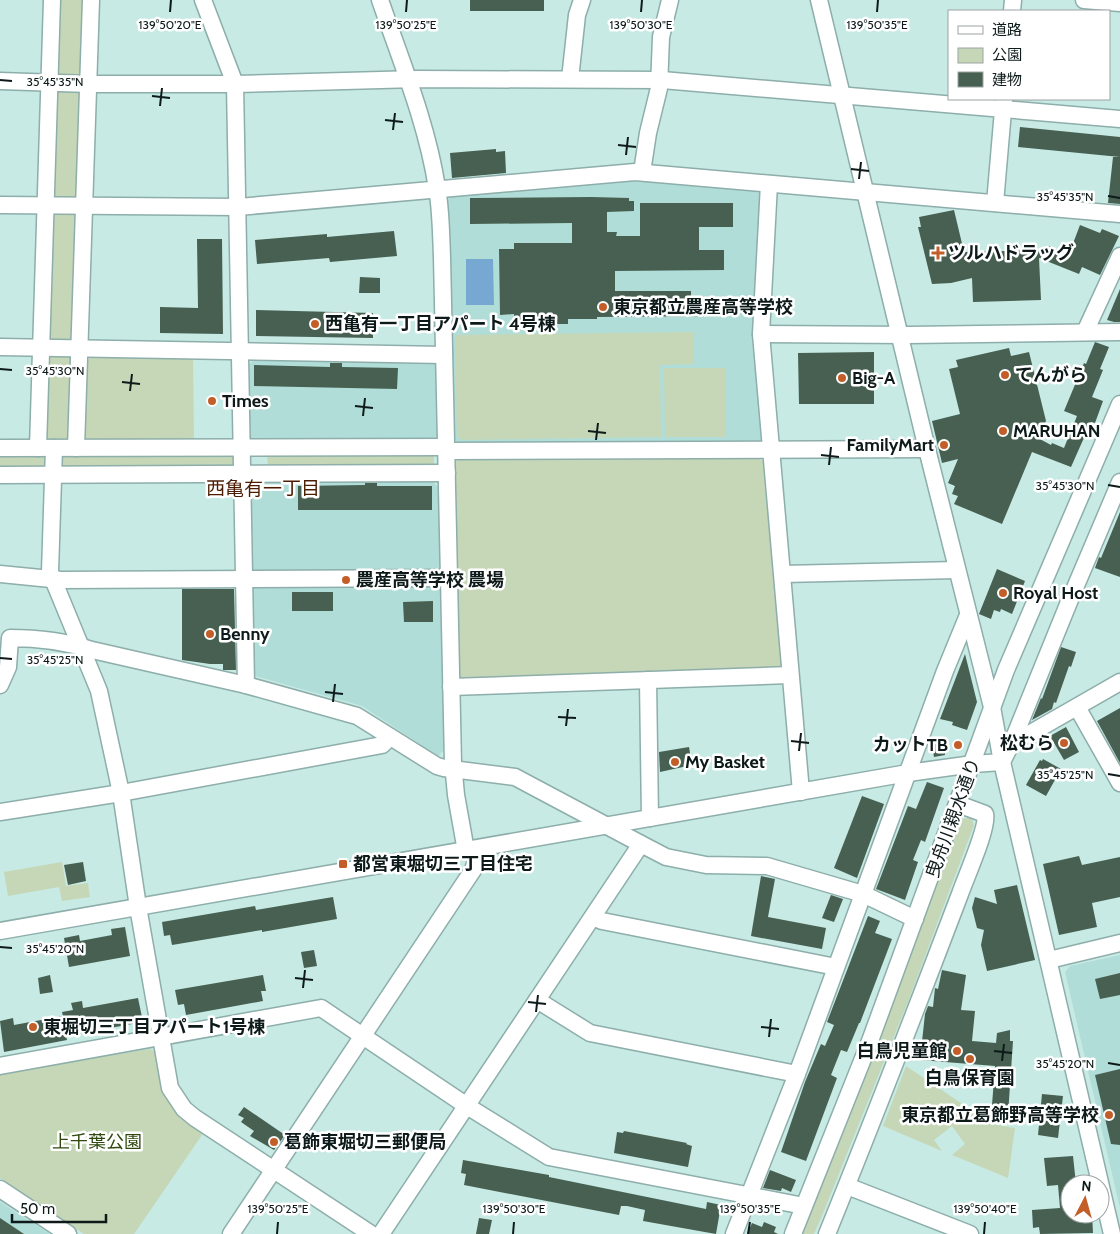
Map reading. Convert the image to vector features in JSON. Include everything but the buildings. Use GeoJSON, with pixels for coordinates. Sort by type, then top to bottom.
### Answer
{"type":"FeatureCollection","features":[{"type":"Feature","properties":{"kind":"street"},"geometry":{"type":"LineString","coordinates":[[38,448],[52,0]]}},
{"type":"Feature","properties":{"kind":"street"},"geometry":{"type":"LineString","coordinates":[[76,448],[91,0]]}},
{"type":"Feature","properties":{"kind":"street"},"geometry":{"type":"LineString","coordinates":[[202,0],[235,84],[246,685]]}},
{"type":"Feature","properties":{"kind":"street"},"geometry":{"type":"LineString","coordinates":[[231,1234],[473,870],[477,858],[471,850],[456,795],[453,769],[450,578],[438,189],[430,154],[407,79],[380,0]]}},
{"type":"Feature","properties":{"kind":"street"},"geometry":{"type":"LineString","coordinates":[[570,79],[576,15],[582,0]]}},
{"type":"Feature","properties":{"kind":"street"},"geometry":{"type":"LineString","coordinates":[[642,172],[648,133],[659,88],[661,37],[670,0]]}},
{"type":"Feature","properties":{"kind":"street"},"geometry":{"type":"LineString","coordinates":[[819,0],[927,449],[992,707],[1002,762],[1112,1234]]}},
{"type":"Feature","properties":{"kind":"street"},"geometry":{"type":"LineString","coordinates":[[1084,0],[1120,3]]}},
{"type":"Feature","properties":{"kind":"street"},"geometry":{"type":"LineString","coordinates":[[0,81],[89,84],[235,84],[407,79],[659,80],[842,95],[1004,104],[1120,120]]}},
{"type":"Feature","properties":{"kind":"street"},"geometry":{"type":"LineString","coordinates":[[995,203],[1004,104]]}},
{"type":"Feature","properties":{"kind":"street"},"geometry":{"type":"LineString","coordinates":[[0,205],[238,207],[642,172],[1120,214]]}},
{"type":"Feature","properties":{"kind":"street"},"geometry":{"type":"LineString","coordinates":[[769,184],[761,334],[801,792]]}},
{"type":"Feature","properties":{"kind":"street"},"geometry":{"type":"LineString","coordinates":[[1085,332],[1120,256]]}},
{"type":"Feature","properties":{"kind":"street"},"geometry":{"type":"LineString","coordinates":[[761,334],[900,335],[1120,332]]}},
{"type":"Feature","properties":{"kind":"street"},"geometry":{"type":"LineString","coordinates":[[0,347],[444,355]]}},
{"type":"Feature","properties":{"kind":"street","name":"曳舟川親水通り"},"geometry":{"type":"LineString","coordinates":[[793,1234],[870,1041],[973,764],[992,707],[1120,404]]}},
{"type":"Feature","properties":{"kind":"street"},"geometry":{"type":"LineString","coordinates":[[0,448],[927,449]]}},
{"type":"Feature","properties":{"kind":"street"},"geometry":{"type":"LineString","coordinates":[[54,448],[50,572],[99,691],[121,793],[138,907],[170,1088],[184,1108],[195,1118],[371,1234]]}},
{"type":"Feature","properties":{"kind":"street"},"geometry":{"type":"LineString","coordinates":[[0,475],[446,473]]}},
{"type":"Feature","properties":{"kind":"street"},"geometry":{"type":"LineString","coordinates":[[1002,762],[1113,515],[1120,482]]}},
{"type":"Feature","properties":{"kind":"street"},"geometry":{"type":"LineString","coordinates":[[783,574],[957,570]]}},
{"type":"Feature","properties":{"kind":"street"},"geometry":{"type":"LineString","coordinates":[[0,574],[52,579],[450,578]]}},
{"type":"Feature","properties":{"kind":"street"},"geometry":{"type":"LineString","coordinates":[[734,1234],[968,615]]}},
{"type":"Feature","properties":{"kind":"street"},"geometry":{"type":"LineString","coordinates":[[0,685],[8,667],[10,638],[42,638],[246,685],[357,716],[437,766],[515,777],[666,857],[706,865],[767,866],[862,894],[915,919]]}},
{"type":"Feature","properties":{"kind":"street"},"geometry":{"type":"LineString","coordinates":[[451,686],[790,675]]}},
{"type":"Feature","properties":{"kind":"street"},"geometry":{"type":"LineString","coordinates":[[648,680],[650,818]]}},
{"type":"Feature","properties":{"kind":"street"},"geometry":{"type":"LineString","coordinates":[[1013,740],[1031,733],[1120,682]]}},
{"type":"Feature","properties":{"kind":"street"},"geometry":{"type":"LineString","coordinates":[[1077,707],[1120,784]]}},
{"type":"Feature","properties":{"kind":"street"},"geometry":{"type":"LineString","coordinates":[[0,812],[121,793],[382,745],[390,737]]}},
{"type":"Feature","properties":{"kind":"street"},"geometry":{"type":"LineString","coordinates":[[0,931],[908,773],[1002,762]]}},
{"type":"Feature","properties":{"kind":"street"},"geometry":{"type":"LineString","coordinates":[[827,1234],[958,899],[986,821],[985,814],[958,804]]}},
{"type":"Feature","properties":{"kind":"street"},"geometry":{"type":"LineString","coordinates":[[381,1234],[641,844]]}},
{"type":"Feature","properties":{"kind":"street"},"geometry":{"type":"LineString","coordinates":[[593,917],[602,921],[836,967]]}},
{"type":"Feature","properties":{"kind":"street"},"geometry":{"type":"LineString","coordinates":[[1049,960],[1120,943]]}},
{"type":"Feature","properties":{"kind":"street"},"geometry":{"type":"LineString","coordinates":[[537,1000],[590,1033],[796,1074]]}},
{"type":"Feature","properties":{"kind":"street"},"geometry":{"type":"LineString","coordinates":[[0,1066],[321,1008],[467,1106],[550,1157],[804,1206]]}},
{"type":"Feature","properties":{"kind":"street"},"geometry":{"type":"LineString","coordinates":[[847,1186],[970,1234]]}},
{"type":"Feature","properties":{"kind":"street"},"geometry":{"type":"LineString","coordinates":[[0,1189],[68,1234]]}},
{"type":"Feature","properties":{"kind":"shaded area","name":"東京都立農産高等学校"},"geometry":{"type":"Polygon","coordinates":[[[643,179],[757,189],[762,196],[765,439],[759,444],[460,444],[453,439],[436,437],[432,441],[253,442],[247,436],[248,365],[255,359],[451,361],[448,200],[451,195],[643,179]]]}},
{"type":"Feature","properties":{"kind":"shaded area","name":"農産高等学校 農場"},"geometry":{"type":"Polygon","coordinates":[[[431,480],[440,489],[444,750],[438,756],[362,706],[255,676],[252,670],[249,490],[256,481],[431,480]]]}},
{"type":"Feature","properties":{"kind":"shaded area","name":"東京都立葛飾野高等学校"},"geometry":{"type":"Polygon","coordinates":[[[1120,955],[1120,1208],[1065,972],[1070,966],[1120,955]]]}},
{"type":"Feature","properties":{"kind":"shaded area"},"geometry":{"type":"Polygon","coordinates":[[[0,1202],[50,1234],[0,1234],[0,1202]]]}},
{"type":"Feature","properties":{"kind":"green space"},"geometry":{"type":"Polygon","coordinates":[[[55,0],[85,0],[83,70],[79,75],[58,75],[55,0]]]}},
{"type":"Feature","properties":{"kind":"green space"},"geometry":{"type":"Polygon","coordinates":[[[57,87],[79,88],[83,93],[79,195],[75,199],[55,198],[50,191],[57,87]]]}},
{"type":"Feature","properties":{"kind":"green space"},"geometry":{"type":"Polygon","coordinates":[[[53,212],[73,213],[77,217],[74,336],[70,341],[49,340],[53,212]]]}},
{"type":"Feature","properties":{"kind":"green space"},"geometry":{"type":"Polygon","coordinates":[[[694,332],[694,364],[660,365],[661,437],[462,440],[457,436],[455,335],[694,332]]]}},
{"type":"Feature","properties":{"kind":"green space"},"geometry":{"type":"Polygon","coordinates":[[[49,355],[70,356],[74,362],[71,438],[67,441],[46,440],[44,360],[49,355]]]}},
{"type":"Feature","properties":{"kind":"green space"},"geometry":{"type":"Polygon","coordinates":[[[91,356],[193,358],[194,442],[89,443],[83,438],[86,363],[91,356]]]}},
{"type":"Feature","properties":{"kind":"green space"},"geometry":{"type":"Polygon","coordinates":[[[664,368],[726,368],[726,437],[665,437],[664,368]]]}},
{"type":"Feature","properties":{"kind":"green space"},"geometry":{"type":"Polygon","coordinates":[[[65,452],[235,454],[235,466],[63,469],[65,452]]]}},
{"type":"Feature","properties":{"kind":"green space"},"geometry":{"type":"Polygon","coordinates":[[[267,452],[434,453],[434,464],[432,468],[268,470],[267,452]]]}},
{"type":"Feature","properties":{"kind":"green space"},"geometry":{"type":"Polygon","coordinates":[[[0,454],[40,454],[44,456],[44,468],[0,470],[0,454]]]}},
{"type":"Feature","properties":{"kind":"green space"},"geometry":{"type":"Polygon","coordinates":[[[459,458],[758,458],[766,463],[784,665],[778,670],[465,683],[458,676],[454,464],[459,458]]]}},
{"type":"Feature","properties":{"kind":"green space"},"geometry":{"type":"Polygon","coordinates":[[[971,816],[974,825],[909,999],[824,1211],[814,1234],[801,1234],[961,820],[971,816]]]}},
{"type":"Feature","properties":{"kind":"green space"},"geometry":{"type":"Polygon","coordinates":[[[62,862],[66,886],[88,883],[90,897],[62,901],[59,887],[8,896],[4,872],[62,862]]]}},
{"type":"Feature","properties":{"kind":"green space","name":"上千葉公園"},"geometry":{"type":"Polygon","coordinates":[[[150,1049],[157,1053],[165,1091],[174,1108],[181,1116],[204,1132],[134,1234],[84,1234],[0,1178],[0,1073],[150,1049]]]}},
{"type":"Feature","properties":{"kind":"green space"},"geometry":{"type":"Polygon","coordinates":[[[906,1066],[992,1124],[1015,1128],[1008,1178],[952,1155],[965,1144],[952,1126],[934,1140],[942,1151],[883,1126],[906,1066]]]}},
{"type":"Feature","properties":{"kind":"water"},"geometry":{"type":"Polygon","coordinates":[[[466,259],[493,259],[494,305],[466,305],[466,259]]]}},
{"type":"Feature","properties":{"kind":"place","name":"ツルハドラッグ"},"geometry":{"type":"Point","coordinates":[938,253]}},
{"type":"Feature","properties":{"kind":"place","name":"東京都立農産高等学校"},"geometry":{"type":"Point","coordinates":[603,307]}},
{"type":"Feature","properties":{"kind":"place","name":"西亀有一丁目アパート 4号棟"},"geometry":{"type":"Point","coordinates":[315,324]}},
{"type":"Feature","properties":{"kind":"place","name":"てんがら"},"geometry":{"type":"Point","coordinates":[1005,375]}},
{"type":"Feature","properties":{"kind":"place","name":"Big-A"},"geometry":{"type":"Point","coordinates":[842,378]}},
{"type":"Feature","properties":{"kind":"place","name":"Times"},"geometry":{"type":"Point","coordinates":[212,401]}},
{"type":"Feature","properties":{"kind":"place","name":"MARUHAN"},"geometry":{"type":"Point","coordinates":[1003,431]}},
{"type":"Feature","properties":{"kind":"place","name":"FamilyMart"},"geometry":{"type":"Point","coordinates":[944,445]}},
{"type":"Feature","properties":{"kind":"place","name":"農産高等学校 農場"},"geometry":{"type":"Point","coordinates":[346,580]}},
{"type":"Feature","properties":{"kind":"place","name":"Royal Host"},"geometry":{"type":"Point","coordinates":[1003,593]}},
{"type":"Feature","properties":{"kind":"place","name":"Benny"},"geometry":{"type":"Point","coordinates":[210,634]}},
{"type":"Feature","properties":{"kind":"place","name":"松むら"},"geometry":{"type":"Point","coordinates":[1064,743]}},
{"type":"Feature","properties":{"kind":"place","name":"カットTB"},"geometry":{"type":"Point","coordinates":[958,745]}},
{"type":"Feature","properties":{"kind":"place","name":"My Basket"},"geometry":{"type":"Point","coordinates":[675,762]}},
{"type":"Feature","properties":{"kind":"place","name":"都営東堀切三丁目住宅"},"geometry":{"type":"Point","coordinates":[343,864]}},
{"type":"Feature","properties":{"kind":"place","name":"東堀切三丁目アパート1号棟"},"geometry":{"type":"Point","coordinates":[33,1027]}},
{"type":"Feature","properties":{"kind":"place","name":"白鳥児童館"},"geometry":{"type":"Point","coordinates":[957,1051]}},
{"type":"Feature","properties":{"kind":"place","name":"白鳥保育園"},"geometry":{"type":"Point","coordinates":[970,1059]}},
{"type":"Feature","properties":{"kind":"place","name":"東京都立葛飾野高等学校"},"geometry":{"type":"Point","coordinates":[1109,1115]}},
{"type":"Feature","properties":{"kind":"place","name":"葛飾東堀切三郵便局"},"geometry":{"type":"Point","coordinates":[274,1142]}},
{"type":"Feature","properties":{"kind":"district","name":"西亀有一丁目"},"geometry":{"type":"Point","coordinates":[263,488]}}]}
